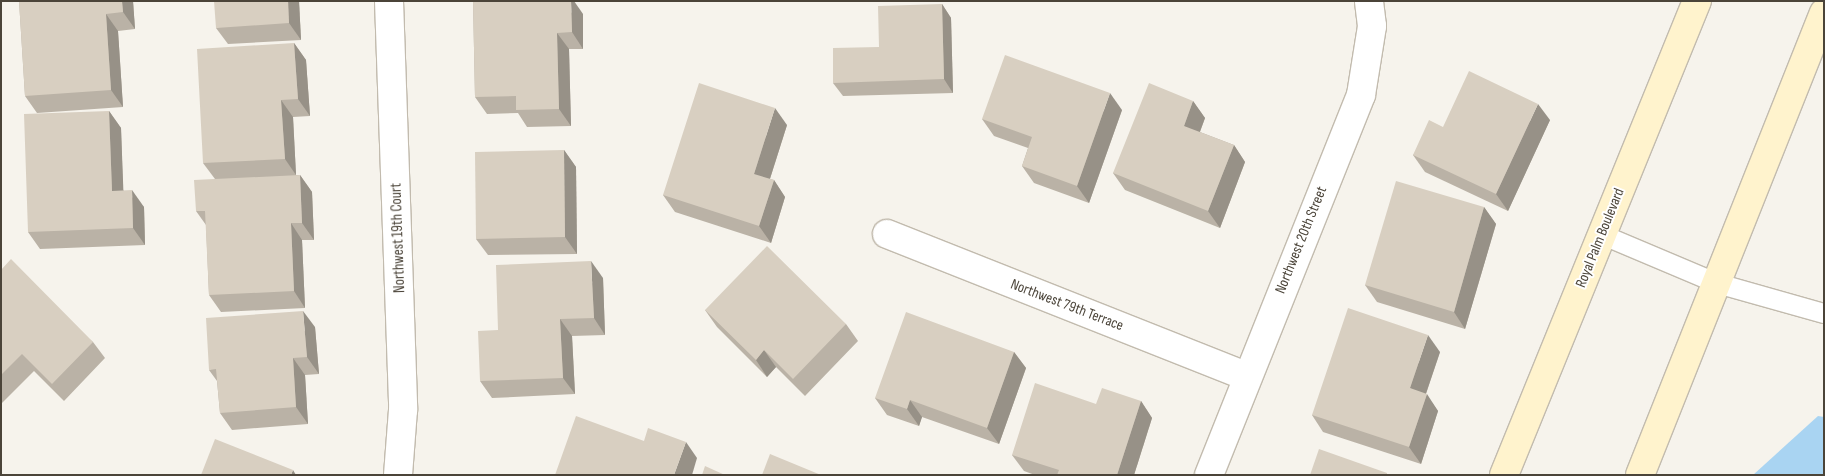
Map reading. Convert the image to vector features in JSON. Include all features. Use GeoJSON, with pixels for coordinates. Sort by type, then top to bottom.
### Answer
{"type":"FeatureCollection","features":[{"type":"Feature","properties":{"kind":"main road","name":"Royal Palm Boulevard"},"geometry":{"type":"LineString","coordinates":[[1504,475],[1697,1]]}},
{"type":"Feature","properties":{"kind":"main road"},"geometry":{"type":"LineString","coordinates":[[1640,475],[1824,13]]}},
{"type":"Feature","properties":{"kind":"street","name":"Northwest 19th Court"},"geometry":{"type":"LineString","coordinates":[[389,1],[403,410],[398,475]]}},
{"type":"Feature","properties":{"kind":"street","name":"Northwest 20th Street"},"geometry":{"type":"LineString","coordinates":[[1209,475],[1246,376],[1361,95],[1372,26],[1370,1]]}},
{"type":"Feature","properties":{"kind":"street","name":"Northwest 79th Terrace"},"geometry":{"type":"LineString","coordinates":[[887,234],[1246,376]]}},
{"type":"Feature","properties":{"kind":"lane"},"geometry":{"type":"LineString","coordinates":[[1601,234],[1717,283],[1824,312]]}},
{"type":"Feature","properties":{"kind":"water"},"geometry":{"type":"Polygon","coordinates":[[[1818,416],[1824,417],[1824,475],[1753,475],[1818,416]]]}},
{"type":"Feature","properties":{"kind":"building"},"geometry":{"type":"Polygon","coordinates":[[[19,1],[122,1],[123,12],[106,14],[111,90],[25,96],[19,1]]]}},
{"type":"Feature","properties":{"kind":"building"},"geometry":{"type":"Polygon","coordinates":[[[214,1],[288,1],[289,23],[216,28],[214,1]]]}},
{"type":"Feature","properties":{"kind":"building"},"geometry":{"type":"Polygon","coordinates":[[[473,1],[571,1],[572,32],[557,33],[559,109],[516,110],[516,96],[475,97],[473,1]]]}},
{"type":"Feature","properties":{"kind":"building"},"geometry":{"type":"Polygon","coordinates":[[[942,4],[944,79],[833,83],[833,48],[879,47],[878,6],[942,4]]]}},
{"type":"Feature","properties":{"kind":"building"},"geometry":{"type":"Polygon","coordinates":[[[294,43],[298,99],[281,100],[285,159],[203,163],[197,49],[294,43]]]}},
{"type":"Feature","properties":{"kind":"building"},"geometry":{"type":"Polygon","coordinates":[[[1005,55],[1110,93],[1077,186],[1022,166],[1032,137],[982,119],[1005,55]]]}},
{"type":"Feature","properties":{"kind":"building"},"geometry":{"type":"Polygon","coordinates":[[[1469,71],[1538,104],[1496,194],[1413,155],[1429,120],[1443,127],[1469,71]]]}},
{"type":"Feature","properties":{"kind":"building"},"geometry":{"type":"Polygon","coordinates":[[[699,83],[775,108],[754,174],[774,180],[759,226],[663,195],[699,83]]]}},
{"type":"Feature","properties":{"kind":"building"},"geometry":{"type":"Polygon","coordinates":[[[1149,83],[1193,101],[1184,126],[1234,145],[1208,211],[1113,173],[1149,83]]]}},
{"type":"Feature","properties":{"kind":"building"},"geometry":{"type":"Polygon","coordinates":[[[109,111],[112,191],[132,190],[133,228],[28,232],[24,114],[109,111]]]}},
{"type":"Feature","properties":{"kind":"building"},"geometry":{"type":"Polygon","coordinates":[[[564,150],[565,237],[476,239],[475,152],[564,150]]]}},
{"type":"Feature","properties":{"kind":"building"},"geometry":{"type":"Polygon","coordinates":[[[300,175],[302,223],[291,223],[294,291],[209,295],[205,211],[196,211],[194,180],[300,175]]]}},
{"type":"Feature","properties":{"kind":"building"},"geometry":{"type":"Polygon","coordinates":[[[1396,181],[1484,207],[1454,312],[1365,285],[1396,181]]]}},
{"type":"Feature","properties":{"kind":"building"},"geometry":{"type":"Polygon","coordinates":[[[767,246],[846,324],[793,379],[764,350],[756,360],[705,310],[767,246]]]}},
{"type":"Feature","properties":{"kind":"building"},"geometry":{"type":"Polygon","coordinates":[[[11,259],[93,342],[52,384],[22,354],[1,375],[1,270],[11,259]]]}},
{"type":"Feature","properties":{"kind":"building"},"geometry":{"type":"Polygon","coordinates":[[[591,261],[594,318],[560,319],[563,378],[480,381],[478,331],[498,330],[496,265],[591,261]]]}},
{"type":"Feature","properties":{"kind":"building"},"geometry":{"type":"Polygon","coordinates":[[[1348,308],[1428,335],[1410,388],[1427,394],[1409,447],[1312,415],[1348,308]]]}},
{"type":"Feature","properties":{"kind":"building"},"geometry":{"type":"Polygon","coordinates":[[[303,311],[307,357],[293,358],[296,407],[220,413],[216,369],[209,370],[206,318],[303,311]]]}},
{"type":"Feature","properties":{"kind":"building"},"geometry":{"type":"Polygon","coordinates":[[[906,312],[1014,352],[987,428],[910,400],[907,409],[875,398],[906,312]]]}},
{"type":"Feature","properties":{"kind":"building"},"geometry":{"type":"Polygon","coordinates":[[[1035,383],[1096,404],[1102,388],[1141,401],[1117,475],[1057,475],[1059,470],[1012,455],[1035,383]]]}},
{"type":"Feature","properties":{"kind":"building"},"geometry":{"type":"Polygon","coordinates":[[[576,416],[644,441],[648,428],[686,442],[674,475],[555,475],[576,416]]]}},
{"type":"Feature","properties":{"kind":"building"},"geometry":{"type":"Polygon","coordinates":[[[215,439],[293,470],[291,475],[201,475],[215,439]]]}},
{"type":"Feature","properties":{"kind":"building"},"geometry":{"type":"Polygon","coordinates":[[[1319,449],[1387,473],[1387,475],[1310,475],[1319,449]]]}},
{"type":"Feature","properties":{"kind":"building"},"geometry":{"type":"Polygon","coordinates":[[[770,454],[821,475],[762,475],[770,454]]]}},
{"type":"Feature","properties":{"kind":"building"},"geometry":{"type":"Polygon","coordinates":[[[705,466],[725,475],[702,475],[705,466]]]}}]}
